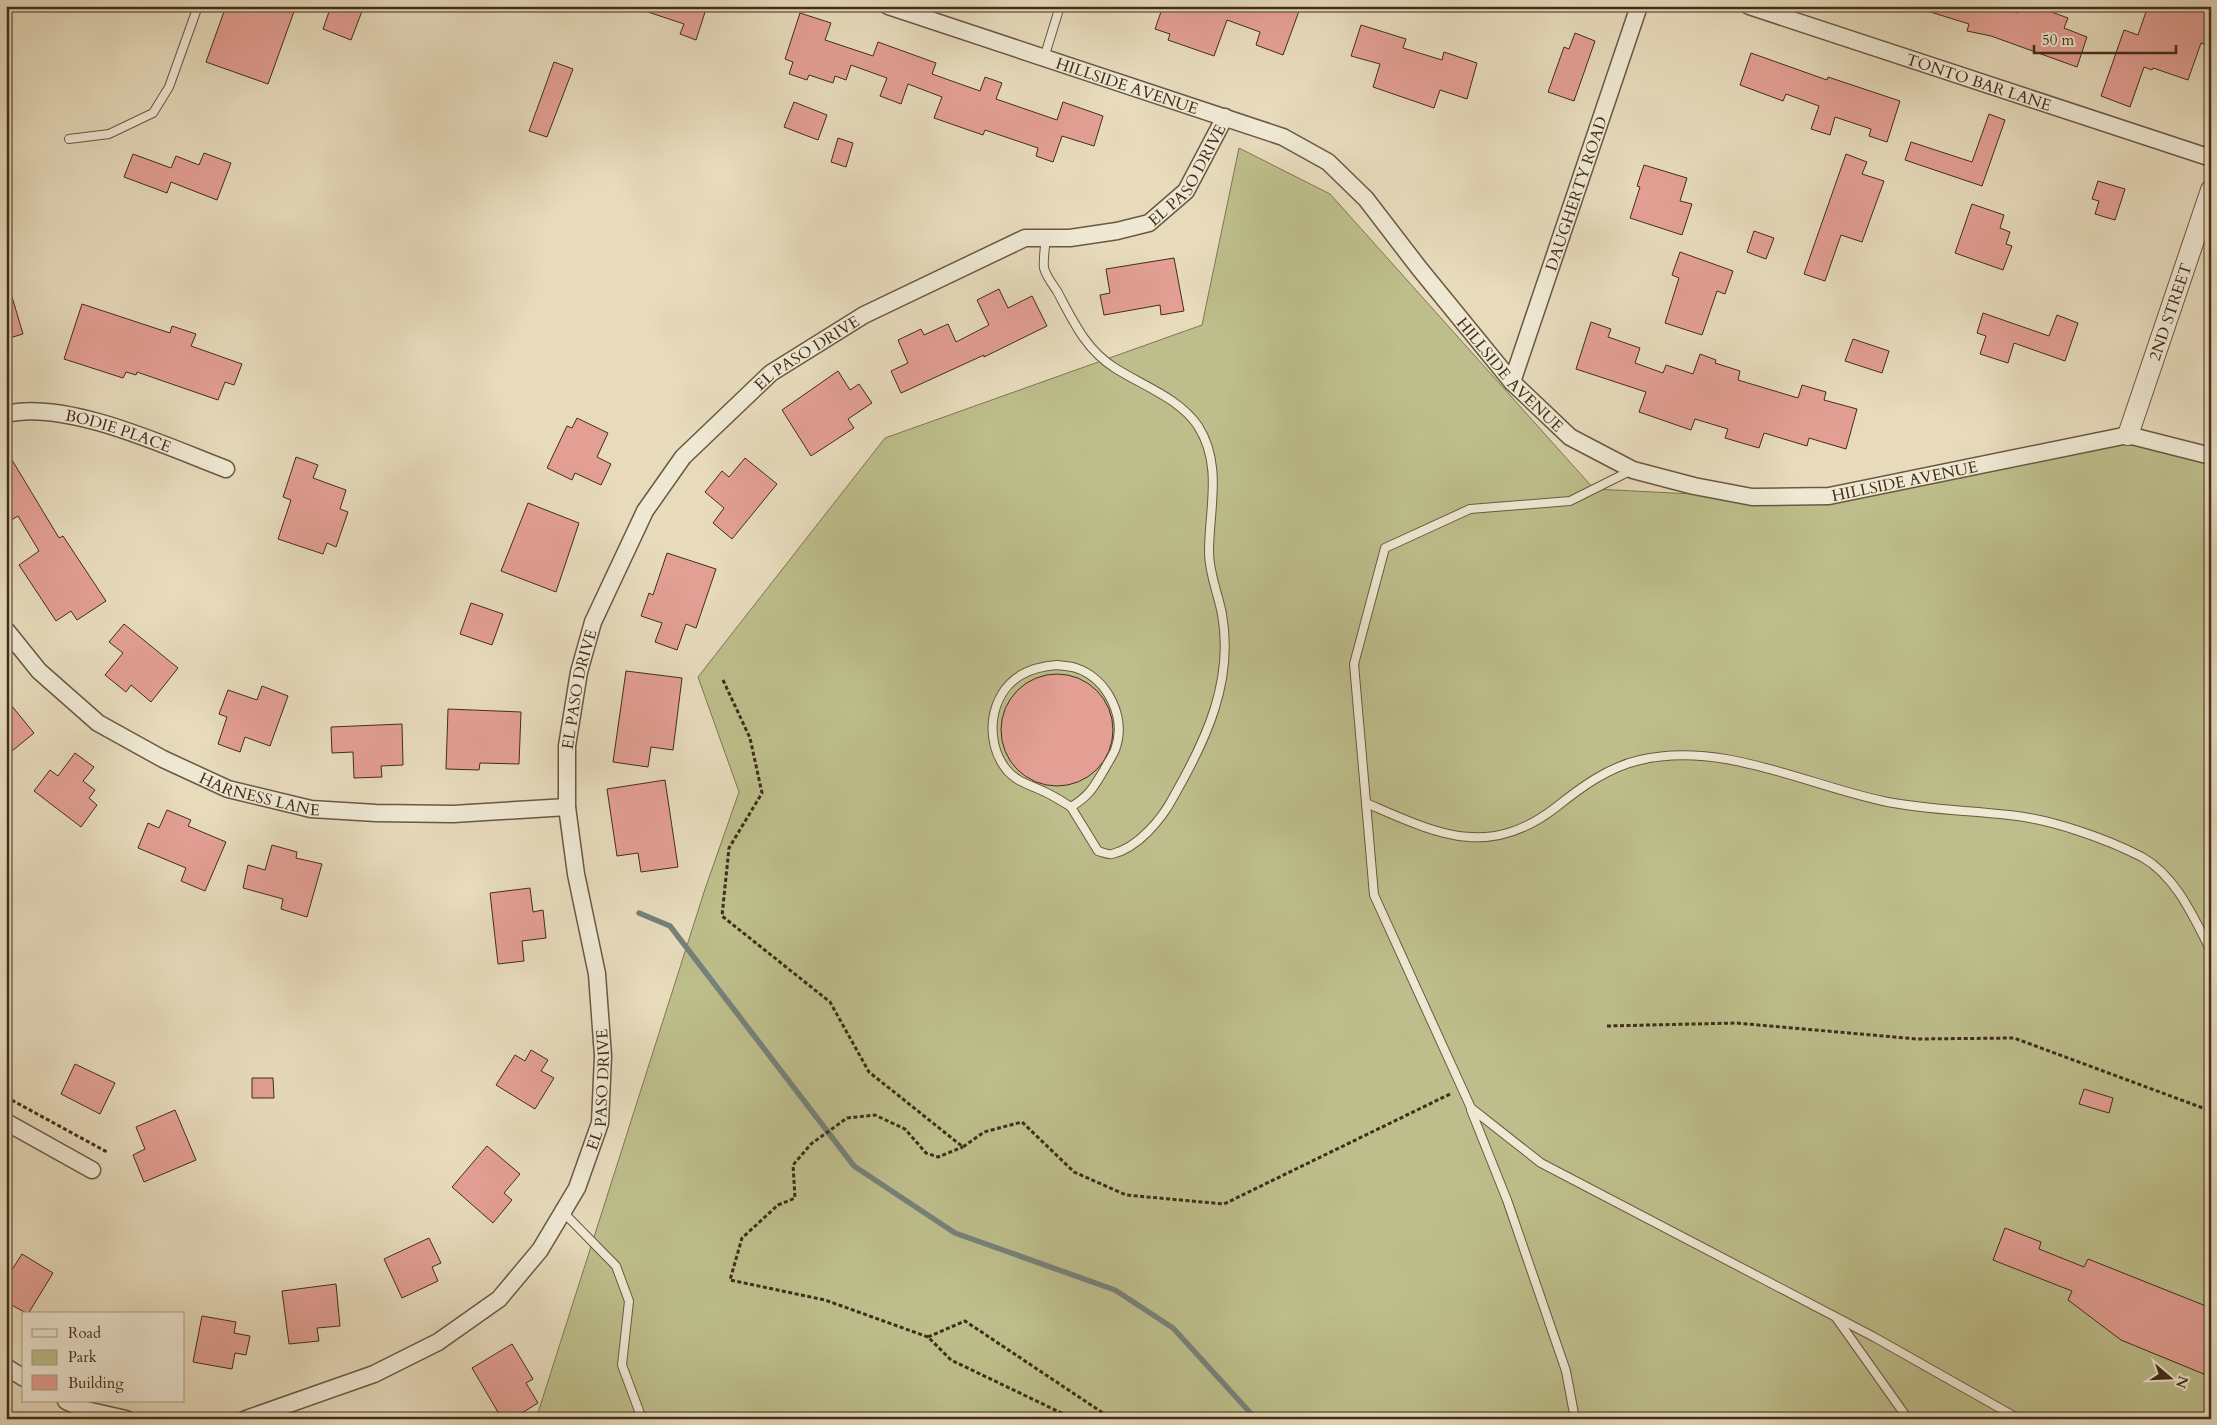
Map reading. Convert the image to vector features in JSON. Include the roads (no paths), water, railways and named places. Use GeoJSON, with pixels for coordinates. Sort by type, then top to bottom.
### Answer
{"type":"FeatureCollection","features":[{"type":"Feature","properties":{"kind":"street","name":"HILLSIDE AVENUE"},"geometry":{"type":"LineString","coordinates":[[888,6],[1283,137],[1328,162],[1366,199],[1419,268],[1512,382],[1570,437],[1633,470],[1694,486],[1752,496],[1829,496],[2128,435],[2211,456]]}},
{"type":"Feature","properties":{"kind":"street","name":"DAUGHERTY ROAD"},"geometry":{"type":"LineString","coordinates":[[1512,382],[1639,6]]}},
{"type":"Feature","properties":{"kind":"street","name":"TONTO BAR LANE"},"geometry":{"type":"LineString","coordinates":[[1748,6],[2211,158]]}},
{"type":"Feature","properties":{"kind":"street","name":"EL PASO DRIVE"},"geometry":{"type":"LineString","coordinates":[[246,1419],[374,1374],[438,1342],[498,1298],[540,1250],[577,1188],[600,1123],[602,1056],[597,974],[576,874],[567,807],[567,746],[579,672],[593,622],[645,512],[682,457],[771,373],[864,316],[1025,238],[1070,238],[1150,223],[1186,190],[1225,117]]}},
{"type":"Feature","properties":{"kind":"street","name":"2ND STREET"},"geometry":{"type":"LineString","coordinates":[[2128,435],[2211,190]]}},
{"type":"Feature","properties":{"kind":"street","name":"BODIE PLACE"},"geometry":{"type":"LineString","coordinates":[[6,414],[20,410],[68,414],[115,428],[226,469]]}},
{"type":"Feature","properties":{"kind":"street","name":"HARNESS LANE"},"geometry":{"type":"LineString","coordinates":[[6,630],[39,671],[98,724],[163,759],[228,789],[311,809],[376,813],[453,814],[567,807]]}},
{"type":"Feature","properties":{"kind":"street"},"geometry":{"type":"LineString","coordinates":[[6,1122],[92,1170]]}},
{"type":"Feature","properties":{"kind":"street"},"geometry":{"type":"LineString","coordinates":[[6,1367],[22,1377]]}},
{"type":"Feature","properties":{"kind":"street"},"geometry":{"type":"LineString","coordinates":[[68,1402],[86,1410],[126,1419]]}},
{"type":"Feature","properties":{"kind":"lane"},"geometry":{"type":"LineString","coordinates":[[69,139],[108,134],[153,113],[170,87],[198,6]]}},
{"type":"Feature","properties":{"kind":"lane"},"geometry":{"type":"LineString","coordinates":[[1044,58],[1060,6]]}},
{"type":"Feature","properties":{"kind":"lane"},"geometry":{"type":"LineString","coordinates":[[1046,238],[1044,269],[1081,337],[1096,354],[1114,368],[1167,397],[1185,412],[1198,426],[1206,443],[1212,461],[1214,483],[1209,551],[1210,567],[1222,615],[1224,648],[1222,682],[1214,716],[1193,763],[1176,794],[1145,834],[1124,849],[1110,855],[1098,851],[1071,807],[1044,792],[1024,784],[1006,770],[995,751],[992,729],[995,707],[1005,689],[1020,676],[1037,667],[1057,665],[1077,668],[1094,678],[1108,692],[1116,710],[1119,730],[1115,750],[1088,797],[1071,807]]}},
{"type":"Feature","properties":{"kind":"lane"},"geometry":{"type":"LineString","coordinates":[[1575,1419],[1566,1371],[1507,1200],[1471,1108],[1374,895],[1354,664],[1385,548],[1470,509],[1570,501],[1633,470]]}},
{"type":"Feature","properties":{"kind":"lane"},"geometry":{"type":"LineString","coordinates":[[1366,803],[1427,828],[1458,838],[1485,837],[1511,832],[1541,819],[1607,772],[1640,760],[1698,756],[1736,762],[1881,800],[1924,809],[2011,815],[2044,821],[2094,837],[2144,858],[2162,873],[2182,897],[2211,951]]}},
{"type":"Feature","properties":{"kind":"lane"},"geometry":{"type":"LineString","coordinates":[[1471,1108],[1541,1162],[1836,1318],[2019,1419]]}},
{"type":"Feature","properties":{"kind":"lane"},"geometry":{"type":"LineString","coordinates":[[563,1212],[616,1266],[629,1301],[622,1365],[642,1419]]}},
{"type":"Feature","properties":{"kind":"lane"},"geometry":{"type":"LineString","coordinates":[[1836,1318],[1908,1419]]}},
{"type":"Feature","properties":{"kind":"waterway"},"geometry":{"type":"LineString","coordinates":[[639,913],[670,926],[854,1166],[955,1233],[1115,1290],[1173,1328],[1256,1419]]}}]}
